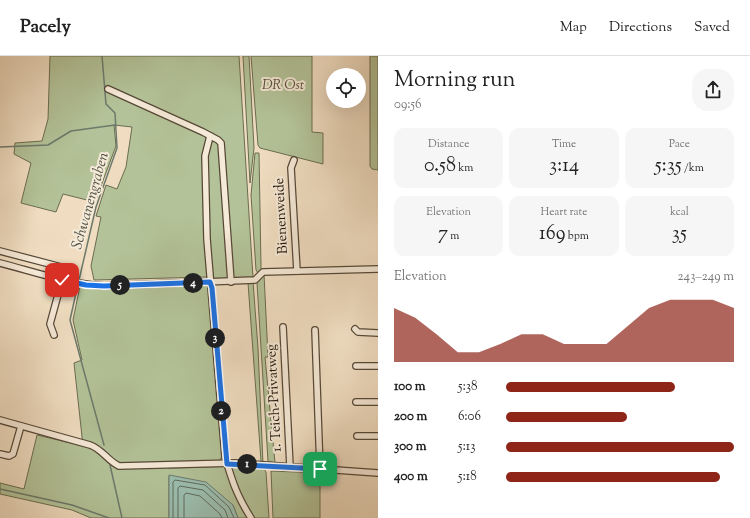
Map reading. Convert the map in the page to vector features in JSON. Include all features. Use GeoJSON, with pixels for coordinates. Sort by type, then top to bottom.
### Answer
{"type":"FeatureCollection","features":[{"type":"Feature","properties":{"kind":"street"},"geometry":{"type":"LineString","coordinates":[[108,88],[222,143],[231,282]]}},
{"type":"Feature","properties":{"kind":"street"},"geometry":{"type":"LineString","coordinates":[[210,136],[205,156],[210,282],[212,288],[227,464],[232,486],[240,502],[251,518]]}},
{"type":"Feature","properties":{"kind":"street","name":"Bienenweide"},"geometry":{"type":"LineString","coordinates":[[294,160],[291,168],[297,271]]}},
{"type":"Feature","properties":{"kind":"street"},"geometry":{"type":"LineString","coordinates":[[0,251],[65,268],[71,282]]}},
{"type":"Feature","properties":{"kind":"street"},"geometry":{"type":"LineString","coordinates":[[0,263],[71,282],[104,286],[255,280],[263,272],[378,269]]}},
{"type":"Feature","properties":{"kind":"street"},"geometry":{"type":"LineString","coordinates":[[54,335],[50,324],[62,280]]}},
{"type":"Feature","properties":{"kind":"street","name":"1. Teich-Privatweg"},"geometry":{"type":"LineString","coordinates":[[284,327],[290,467]]}},
{"type":"Feature","properties":{"kind":"street"},"geometry":{"type":"LineString","coordinates":[[355,329],[358,332],[378,333]]}},
{"type":"Feature","properties":{"kind":"street"},"geometry":{"type":"LineString","coordinates":[[315,330],[320,469]]}},
{"type":"Feature","properties":{"kind":"street"},"geometry":{"type":"LineString","coordinates":[[356,366],[378,366]]}},
{"type":"Feature","properties":{"kind":"street"},"geometry":{"type":"LineString","coordinates":[[356,402],[378,402]]}},
{"type":"Feature","properties":{"kind":"street"},"geometry":{"type":"LineString","coordinates":[[0,420],[94,446],[112,463],[119,466],[227,464],[378,473]]}},
{"type":"Feature","properties":{"kind":"street"},"geometry":{"type":"LineString","coordinates":[[0,454],[9,456],[13,453],[21,426]]}},
{"type":"Feature","properties":{"kind":"street"},"geometry":{"type":"LineString","coordinates":[[357,436],[378,436]]}},
{"type":"Feature","properties":{"kind":"green space"},"geometry":{"type":"Polygon","coordinates":[[[50,56],[239,56],[253,278],[214,279],[206,277],[94,280],[91,266],[101,217],[96,216],[106,185],[117,189],[126,167],[132,127],[114,125],[116,146],[95,202],[63,194],[56,212],[21,203],[31,163],[14,154],[15,143],[42,141],[48,119],[50,56]]]}},
{"type":"Feature","properties":{"kind":"green space"},"geometry":{"type":"Polygon","coordinates":[[[243,56],[249,56],[254,148],[250,183],[243,56]]]}},
{"type":"Feature","properties":{"kind":"green space","name":"DR Ost"},"geometry":{"type":"Polygon","coordinates":[[[251,56],[312,56],[312,132],[323,133],[323,164],[260,148],[258,145],[251,56]]]}},
{"type":"Feature","properties":{"kind":"green space"},"geometry":{"type":"Polygon","coordinates":[[[370,56],[378,56],[378,170],[372,169],[370,166],[370,56]]]}},
{"type":"Feature","properties":{"kind":"green space"},"geometry":{"type":"Polygon","coordinates":[[[255,153],[259,153],[261,271],[258,273],[256,270],[251,195],[255,153]]]}},
{"type":"Feature","properties":{"kind":"green space"},"geometry":{"type":"Polygon","coordinates":[[[264,274],[268,357],[265,357],[275,463],[268,461],[257,283],[264,274]]]}},
{"type":"Feature","properties":{"kind":"green space"},"geometry":{"type":"Polygon","coordinates":[[[253,282],[258,348],[263,464],[261,461],[248,283],[253,282]]]}},
{"type":"Feature","properties":{"kind":"green space"},"geometry":{"type":"Polygon","coordinates":[[[207,284],[209,286],[222,456],[219,462],[169,464],[169,468],[236,466],[263,468],[266,472],[269,518],[238,518],[233,505],[169,476],[169,518],[91,518],[72,510],[0,494],[0,483],[24,489],[37,435],[83,446],[74,363],[82,360],[73,320],[80,286],[96,288],[207,284]]]}},
{"type":"Feature","properties":{"kind":"green space"},"geometry":{"type":"Polygon","coordinates":[[[271,471],[320,473],[320,518],[273,518],[271,471]]]}},
{"type":"Feature","properties":{"kind":"water"},"geometry":{"type":"Polygon","coordinates":[[[169,475],[206,482],[233,505],[238,518],[169,518],[169,475]]]}},
{"type":"Feature","properties":{"kind":"waterway","name":"Schwanengraben"},"geometry":{"type":"LineString","coordinates":[[79,280],[96,207],[117,148],[115,113],[106,104],[102,56]]}},
{"type":"Feature","properties":{"kind":"waterway"},"geometry":{"type":"LineString","coordinates":[[0,147],[48,145],[71,131],[115,125]]}},
{"type":"Feature","properties":{"kind":"waterway","name":"Schwanengraben"},"geometry":{"type":"LineString","coordinates":[[78,284],[70,320],[104,445]]}},
{"type":"Feature","properties":{"kind":"waterway","name":"Schwanengraben"},"geometry":{"type":"LineString","coordinates":[[110,465],[122,518]]}},
{"type":"Feature","properties":{"kind":"waterway"},"geometry":{"type":"LineString","coordinates":[[0,489],[72,505],[109,518]]}},
{"type":"Feature","properties":{"kind":"route"},"geometry":{"type":"LineString","coordinates":[[62,280],[86,285],[104,286],[210,282],[212,288],[212,306],[225,457],[227,464],[235,463],[272,467],[320,469]]}}]}
